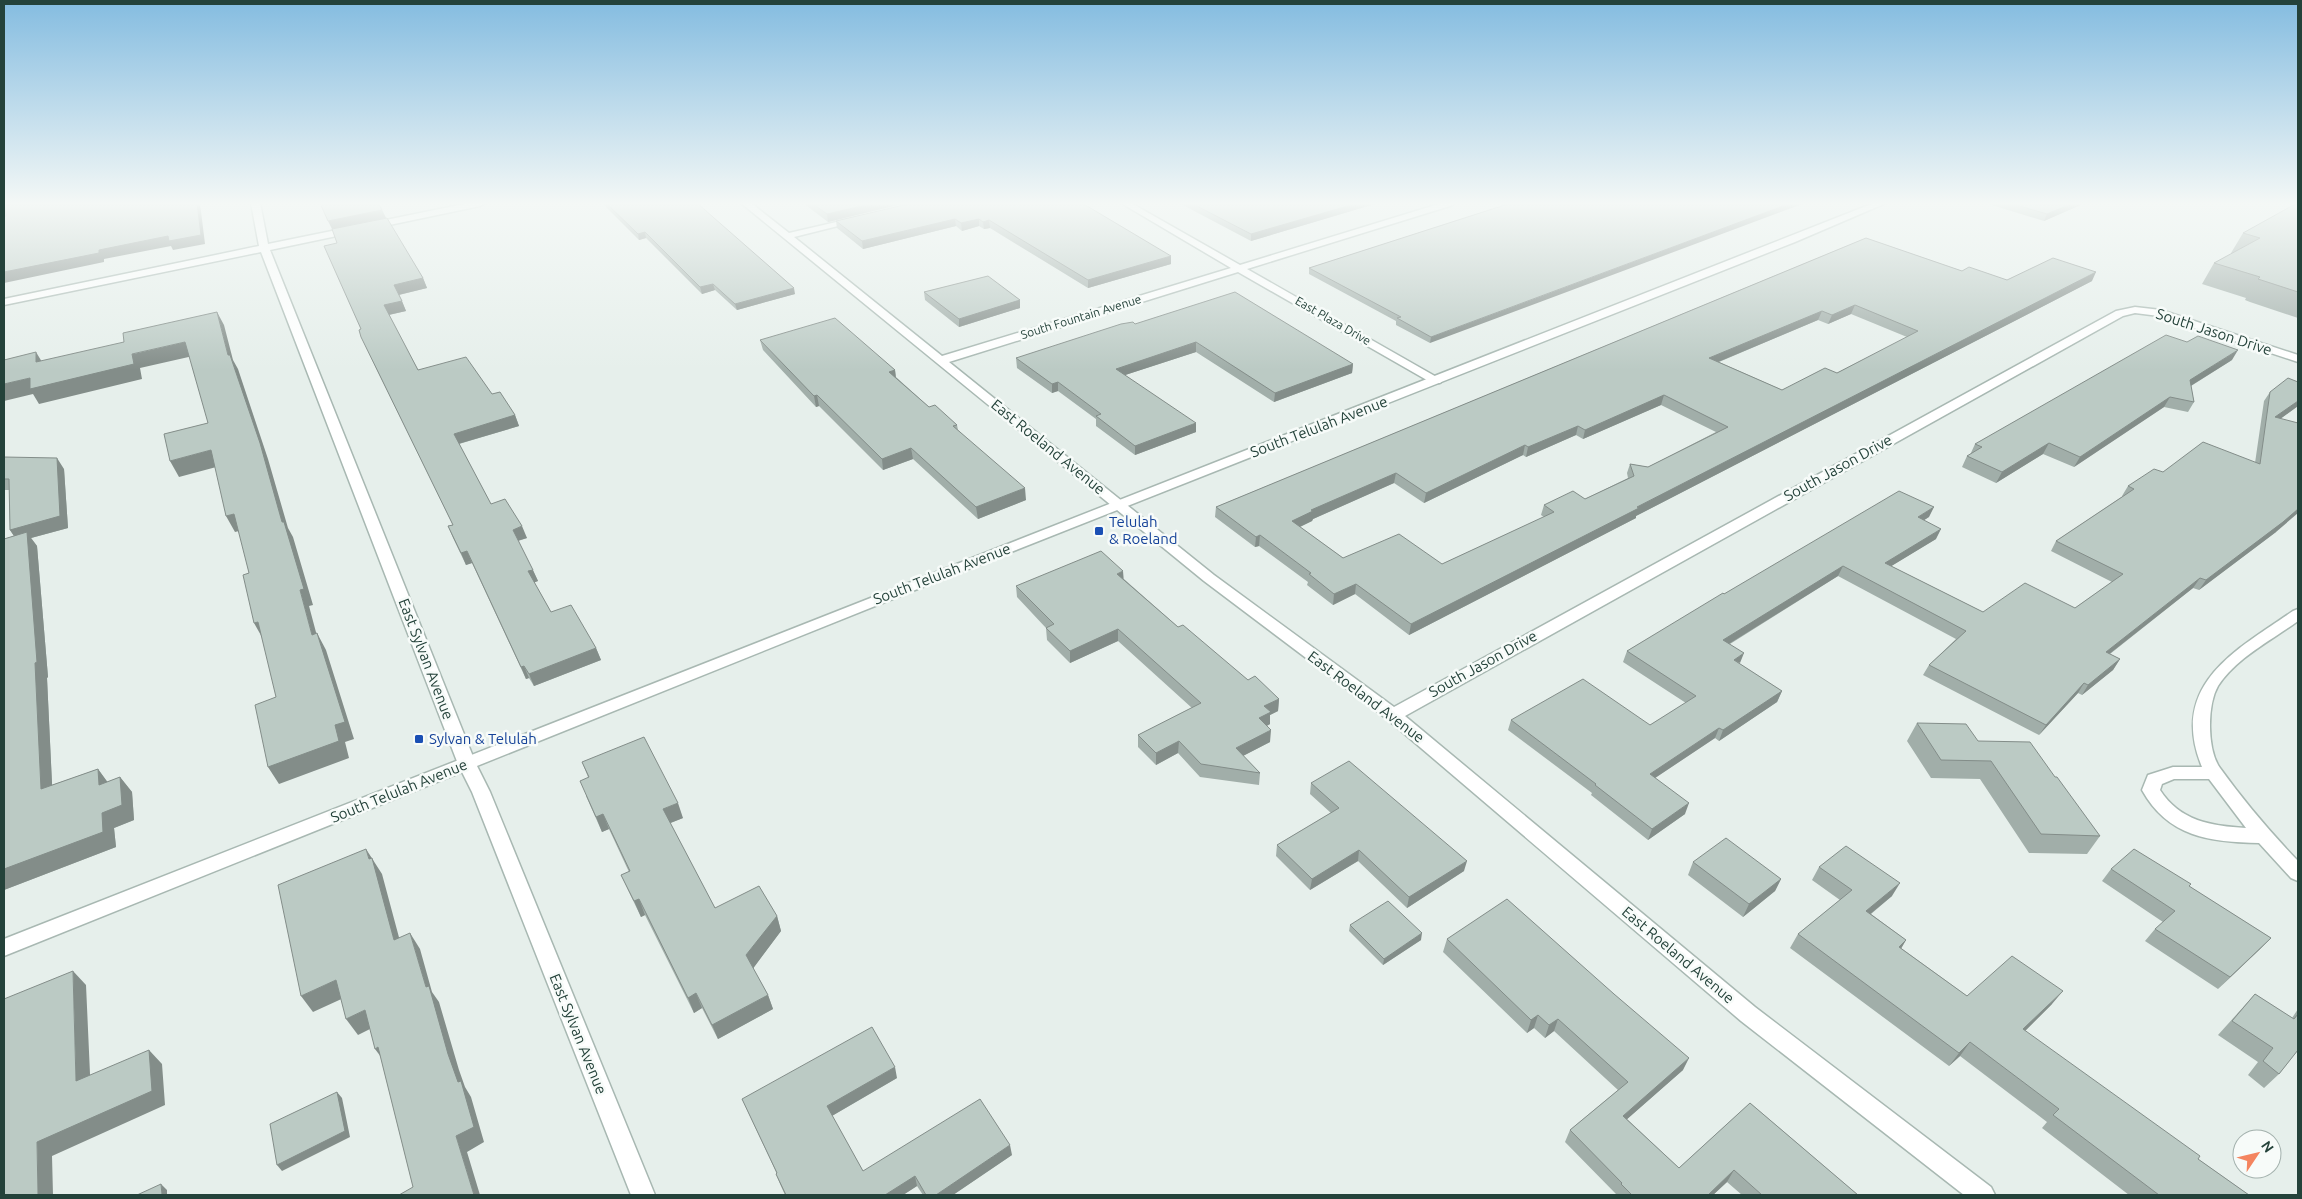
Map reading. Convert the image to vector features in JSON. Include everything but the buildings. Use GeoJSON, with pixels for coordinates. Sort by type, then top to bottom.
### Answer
{"type":"FeatureCollection","features":[{"type":"Feature","properties":{"kind":"street"},"geometry":{"type":"LineString","coordinates":[[4,302],[211,259]]}},
{"type":"Feature","properties":{"kind":"street","name":"East Sylvan Avenue"},"geometry":{"type":"LineString","coordinates":[[268,259],[467,764],[485,802],[643,1195]]}},
{"type":"Feature","properties":{"kind":"street","name":"East Roeland Avenue"},"geometry":{"type":"LineString","coordinates":[[816,259],[942,360],[1014,422],[1119,504],[1209,578],[1393,715],[1748,1014],[1983,1195]]}},
{"type":"Feature","properties":{"kind":"street","name":"East Plaza Drive"},"geometry":{"type":"LineString","coordinates":[[1225,259],[1436,381]]}},
{"type":"Feature","properties":{"kind":"street","name":"South Fountain Avenue"},"geometry":{"type":"LineString","coordinates":[[942,360],[1270,259]]}},
{"type":"Feature","properties":{"kind":"street","name":"South Telulah Avenue"},"geometry":{"type":"LineString","coordinates":[[4,948],[1119,504],[1436,381],[1737,259]]}},
{"type":"Feature","properties":{"kind":"street","name":"South Jason Drive"},"geometry":{"type":"LineString","coordinates":[[1393,715],[2120,313],[2135,310],[2162,313],[2298,359]]}},
{"type":"Feature","properties":{"kind":"street"},"geometry":{"type":"LineString","coordinates":[[2298,614],[2223,670],[2210,687],[2202,709],[2202,731],[2208,761],[2215,773],[2263,836],[2298,873]]}},
{"type":"Feature","properties":{"kind":"street"},"geometry":{"type":"LineString","coordinates":[[2215,773],[2173,773],[2154,780],[2151,790],[2156,801],[2169,814],[2185,824],[2202,831],[2224,835],[2263,836]]}},
{"type":"Feature","properties":{"kind":"place","name":"Telulah & Roeland"},"geometry":{"type":"Point","coordinates":[1099,531]}},
{"type":"Feature","properties":{"kind":"place","name":"Sylvan & Telulah"},"geometry":{"type":"Point","coordinates":[419,739]}}]}
